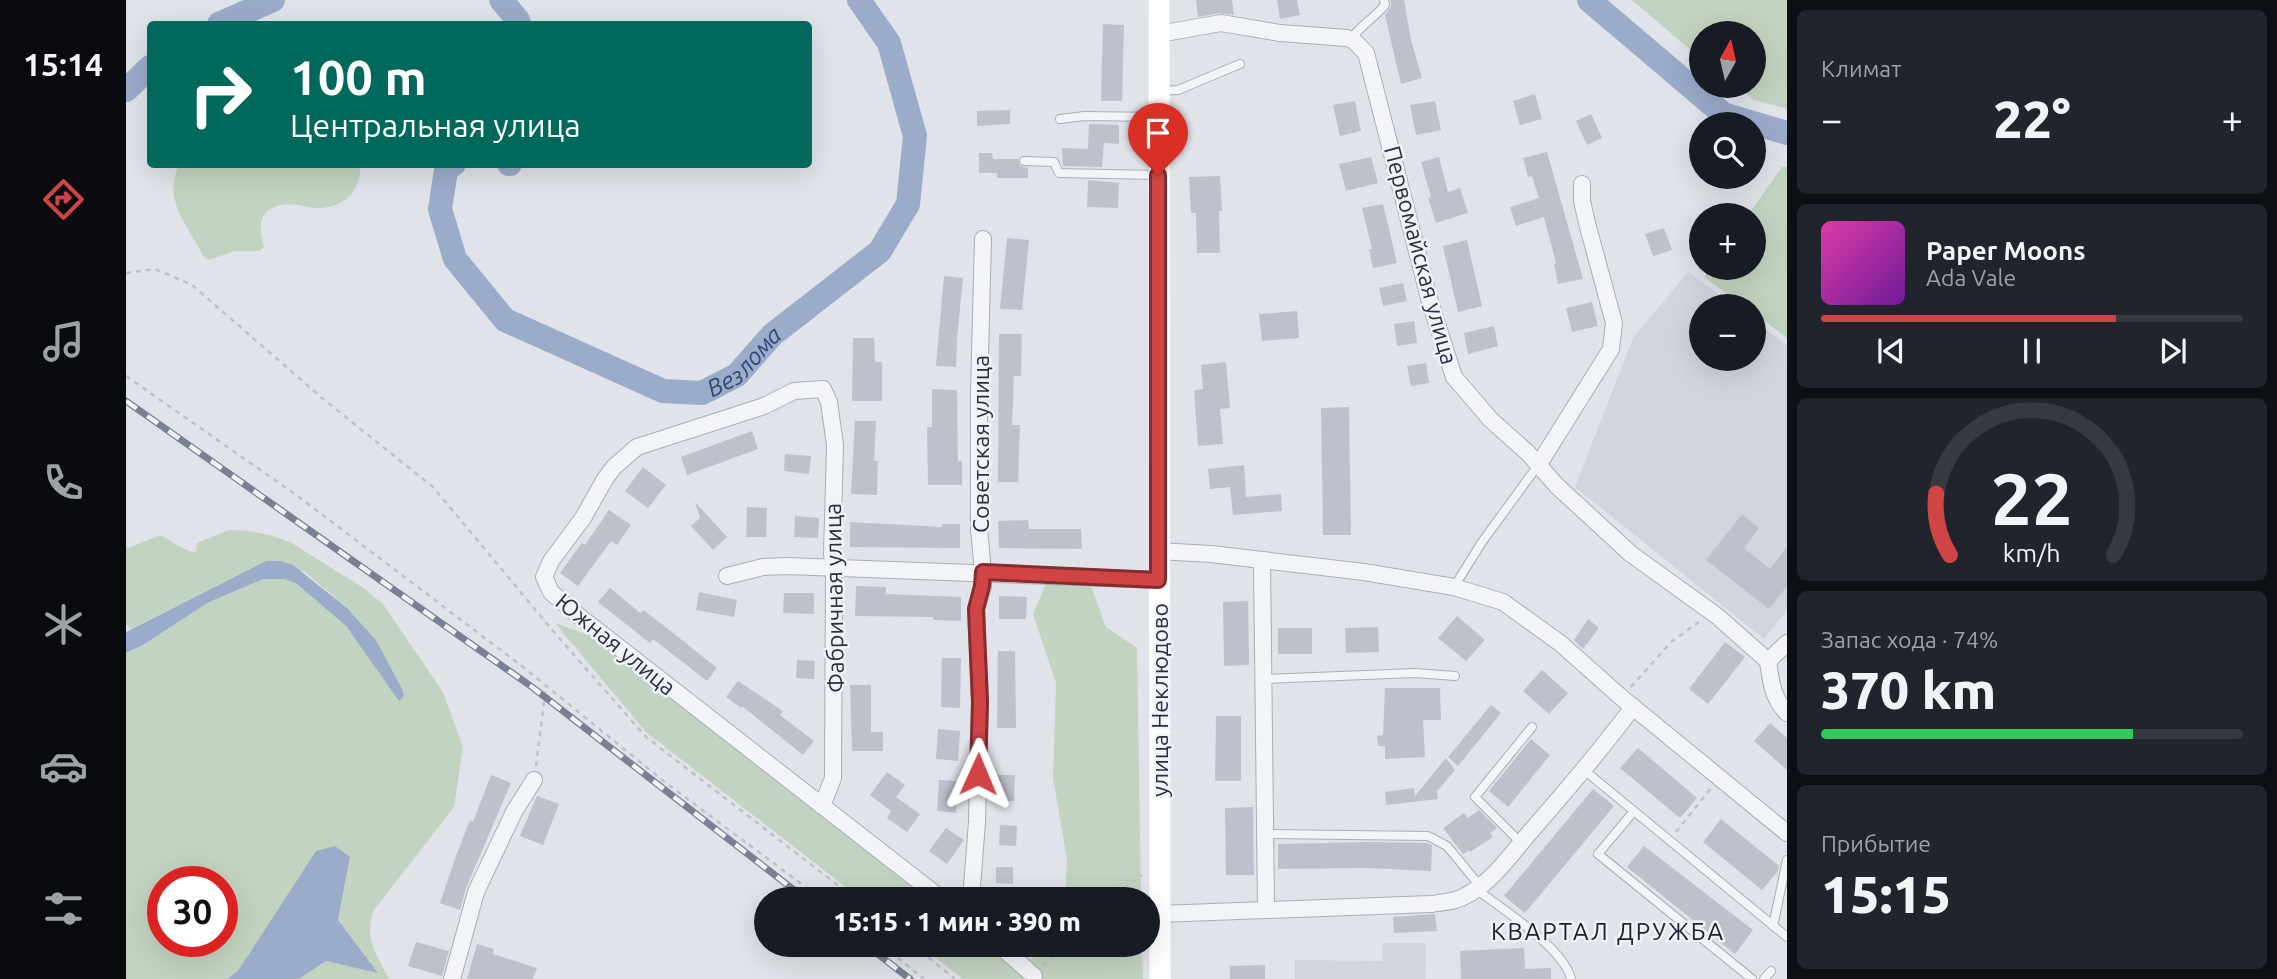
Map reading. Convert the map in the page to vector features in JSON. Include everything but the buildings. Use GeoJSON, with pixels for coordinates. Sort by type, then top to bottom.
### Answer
{"type":"FeatureCollection","features":[{"type":"Feature","properties":{"kind":"main road","name":"улица Неклюдово"},"geometry":{"type":"LineString","coordinates":[[1158,0],[1159,887]]}},
{"type":"Feature","properties":{"kind":"main road","name":"улица Неклюдово"},"geometry":{"type":"LineString","coordinates":[[1160,957],[1160,979]]}},
{"type":"Feature","properties":{"kind":"street"},"geometry":{"type":"LineString","coordinates":[[1158,34],[1221,23],[1280,33],[1350,40]]}},
{"type":"Feature","properties":{"kind":"street","name":"Первомайская улица"},"geometry":{"type":"LineString","coordinates":[[1350,40],[1366,53],[1430,302],[1450,369],[1460,385],[1491,420],[1539,464],[1557,486],[1631,554],[1713,613],[1768,661]]}},
{"type":"Feature","properties":{"kind":"street"},"geometry":{"type":"LineString","coordinates":[[1539,464],[1611,349],[1614,323],[1587,223],[1582,184]]}},
{"type":"Feature","properties":{"kind":"street","name":"Советская улица"},"geometry":{"type":"LineString","coordinates":[[972,887],[977,822],[980,702],[976,609],[983,572],[979,529],[979,420],[983,239]]}},
{"type":"Feature","properties":{"kind":"street","name":"Фабричная улица"},"geometry":{"type":"LineString","coordinates":[[822,807],[833,778],[832,554],[835,445],[829,402],[823,389]]}},
{"type":"Feature","properties":{"kind":"street","name":"Южная улица"},"geometry":{"type":"LineString","coordinates":[[823,389],[794,391],[764,406],[637,447],[626,455],[605,479],[583,518],[551,561],[544,577],[551,592],[575,613],[926,887]]}},
{"type":"Feature","properties":{"kind":"street"},"geometry":{"type":"LineString","coordinates":[[1158,551],[1364,572],[1454,587],[1503,602],[1560,643],[1787,833]]}},
{"type":"Feature","properties":{"kind":"street"},"geometry":{"type":"LineString","coordinates":[[1262,560],[1266,910]]}},
{"type":"Feature","properties":{"kind":"street"},"geometry":{"type":"LineString","coordinates":[[727,576],[763,567],[787,566],[1158,580]]}},
{"type":"Feature","properties":{"kind":"street"},"geometry":{"type":"LineString","coordinates":[[1787,643],[1768,661],[1777,704],[1787,713]]}},
{"type":"Feature","properties":{"kind":"street"},"geometry":{"type":"LineString","coordinates":[[1160,914],[1431,904],[1455,900],[1478,887],[1521,843],[1584,770],[1628,702]]}},
{"type":"Feature","properties":{"kind":"street"},"geometry":{"type":"LineString","coordinates":[[452,979],[475,892],[514,812],[534,780]]}},
{"type":"Feature","properties":{"kind":"street"},"geometry":{"type":"LineString","coordinates":[[1013,957],[1034,976]]}},
{"type":"Feature","properties":{"kind":"lane"},"geometry":{"type":"LineString","coordinates":[[1350,40],[1357,30],[1385,5],[1384,0]]}},
{"type":"Feature","properties":{"kind":"lane"},"geometry":{"type":"LineString","coordinates":[[1158,92],[1178,90],[1240,64]]}},
{"type":"Feature","properties":{"kind":"lane"},"geometry":{"type":"LineString","coordinates":[[1060,119],[1084,116],[1158,117]]}},
{"type":"Feature","properties":{"kind":"lane"},"geometry":{"type":"LineString","coordinates":[[1024,161],[1054,162],[1059,173],[1158,175]]}},
{"type":"Feature","properties":{"kind":"lane"},"geometry":{"type":"LineString","coordinates":[[1454,587],[1482,542],[1539,464]]}},
{"type":"Feature","properties":{"kind":"lane"},"geometry":{"type":"LineString","coordinates":[[1264,679],[1415,673],[1455,676]]}},
{"type":"Feature","properties":{"kind":"lane"},"geometry":{"type":"LineString","coordinates":[[1521,843],[1475,797],[1532,727]]}},
{"type":"Feature","properties":{"kind":"lane"},"geometry":{"type":"LineString","coordinates":[[1584,770],[1787,937]]}},
{"type":"Feature","properties":{"kind":"lane"},"geometry":{"type":"LineString","coordinates":[[1634,811],[1598,854],[1752,979]]}},
{"type":"Feature","properties":{"kind":"lane"},"geometry":{"type":"LineString","coordinates":[[1265,834],[1428,836],[1447,846],[1478,887],[1556,952],[1570,971],[1572,979]]}},
{"type":"Feature","properties":{"kind":"lane"},"geometry":{"type":"LineString","coordinates":[[1773,926],[1787,860]]}},
{"type":"Feature","properties":{"kind":"lane"},"geometry":{"type":"LineString","coordinates":[[1764,979],[1771,971]]}},
{"type":"Feature","properties":{"kind":"path"},"geometry":{"type":"LineString","coordinates":[[126,273],[155,269],[192,285],[322,398],[433,487],[646,737],[840,887]]}},
{"type":"Feature","properties":{"kind":"path"},"geometry":{"type":"LineString","coordinates":[[126,376],[299,497],[546,686],[666,783],[806,887]]}},
{"type":"Feature","properties":{"kind":"path"},"geometry":{"type":"LineString","coordinates":[[1628,702],[1671,642],[1713,613]]}},
{"type":"Feature","properties":{"kind":"path"},"geometry":{"type":"LineString","coordinates":[[534,780],[546,686]]}},
{"type":"Feature","properties":{"kind":"path"},"geometry":{"type":"LineString","coordinates":[[1670,840],[1720,778]]}},
{"type":"Feature","properties":{"kind":"path"},"geometry":{"type":"LineString","coordinates":[[1126,887],[1143,874],[1159,872]]}},
{"type":"Feature","properties":{"kind":"path"},"geometry":{"type":"LineString","coordinates":[[897,957],[924,979]]}},
{"type":"Feature","properties":{"kind":"path"},"geometry":{"type":"LineString","coordinates":[[928,957],[955,979]]}},
{"type":"Feature","properties":{"kind":"path"},"geometry":{"type":"LineString","coordinates":[[1034,976],[1052,957]]}},
{"type":"Feature","properties":{"kind":"shaded area"},"geometry":{"type":"Polygon","coordinates":[[[1688,272],[1689,280],[1699,280],[1718,294],[1689,294],[1689,371],[1766,371],[1766,330],[1787,345],[1787,610],[1764,639],[1575,487],[1633,338],[1688,272]]]}},
{"type":"Feature","properties":{"kind":"shaded area"},"geometry":{"type":"Polygon","coordinates":[[[1382,943],[1425,943],[1426,979],[1295,979],[1295,960],[1382,961],[1382,943]]]}},
{"type":"Feature","properties":{"kind":"green space"},"geometry":{"type":"Polygon","coordinates":[[[1632,0],[1787,0],[1787,109],[1751,98],[1766,98],[1766,21],[1689,21],[1689,49],[1632,0]]]}},
{"type":"Feature","properties":{"kind":"green space"},"geometry":{"type":"Polygon","coordinates":[[[1782,167],[1787,167],[1787,338],[1766,322],[1766,294],[1727,294],[1708,280],[1766,280],[1766,203],[1756,203],[1782,167]]]}},
{"type":"Feature","properties":{"kind":"green space"},"geometry":{"type":"Polygon","coordinates":[[[178,168],[360,168],[355,188],[345,200],[330,207],[288,204],[271,209],[262,218],[264,247],[259,251],[234,251],[209,260],[203,256],[179,212],[173,190],[178,168]]]}},
{"type":"Feature","properties":{"kind":"green space"},"geometry":{"type":"Polygon","coordinates":[[[229,530],[260,533],[290,542],[362,587],[383,604],[443,692],[463,747],[454,807],[374,910],[371,937],[376,954],[389,979],[299,979],[326,961],[377,972],[338,920],[350,858],[238,972],[227,979],[126,979],[126,653],[209,602],[264,579],[284,579],[296,582],[346,626],[399,700],[376,640],[347,608],[305,572],[266,561],[131,629],[126,624],[126,546],[128,548],[160,535],[182,548],[196,552],[197,543],[229,530]]]}},
{"type":"Feature","properties":{"kind":"green space"},"geometry":{"type":"Polygon","coordinates":[[[1046,584],[1091,586],[1106,627],[1137,648],[1141,887],[1066,887],[1067,859],[1053,778],[1056,683],[1033,614],[1046,584]]]}},
{"type":"Feature","properties":{"kind":"green space"},"geometry":{"type":"Polygon","coordinates":[[[555,623],[597,638],[914,887],[846,887],[646,732],[555,623]]]}},
{"type":"Feature","properties":{"kind":"green space"},"geometry":{"type":"Polygon","coordinates":[[[935,957],[1142,957],[1143,979],[963,979],[935,957]]]}},
{"type":"Feature","properties":{"kind":"water"},"geometry":{"type":"Polygon","coordinates":[[[266,561],[293,565],[347,608],[376,640],[402,689],[404,696],[399,701],[346,626],[296,583],[284,579],[264,579],[209,602],[126,653],[126,632],[266,561]]]}},
{"type":"Feature","properties":{"kind":"water"},"geometry":{"type":"Polygon","coordinates":[[[335,846],[350,857],[338,920],[378,973],[326,961],[299,979],[227,979],[238,971],[316,851],[335,846]]]}},
{"type":"Feature","properties":{"kind":"waterway","name":"Везлома"},"geometry":{"type":"LineString","coordinates":[[226,21],[273,0]]}},
{"type":"Feature","properties":{"kind":"waterway","name":"Везлома"},"geometry":{"type":"LineString","coordinates":[[501,0],[518,21]]}},
{"type":"Feature","properties":{"kind":"waterway","name":"Везлома"},"geometry":{"type":"LineString","coordinates":[[449,168],[446,170],[440,209],[455,259],[505,320],[663,391],[702,393],[737,375],[772,335],[880,251],[908,204],[915,136],[889,43],[859,0]]}},
{"type":"Feature","properties":{"kind":"waterway","name":"Везлома"},"geometry":{"type":"LineString","coordinates":[[1589,0],[1723,114],[1787,133]]}},
{"type":"Feature","properties":{"kind":"waterway","name":"Везлома"},"geometry":{"type":"LineString","coordinates":[[126,90],[147,70]]}},
{"type":"Feature","properties":{"kind":"railway"},"geometry":{"type":"LineString","coordinates":[[126,401],[532,687],[790,887]]}},
{"type":"Feature","properties":{"kind":"railway"},"geometry":{"type":"LineString","coordinates":[[882,957],[910,979]]}},
{"type":"Feature","properties":{"kind":"district","name":"КВАРТАЛ ДРУЖБА"},"geometry":{"type":"Point","coordinates":[1608,931]}},
{"type":"Feature","properties":{"kind":"route"},"geometry":{"type":"LineString","coordinates":[[978,774],[980,702],[976,609],[983,572],[1158,580],[1158,175]]}}]}
